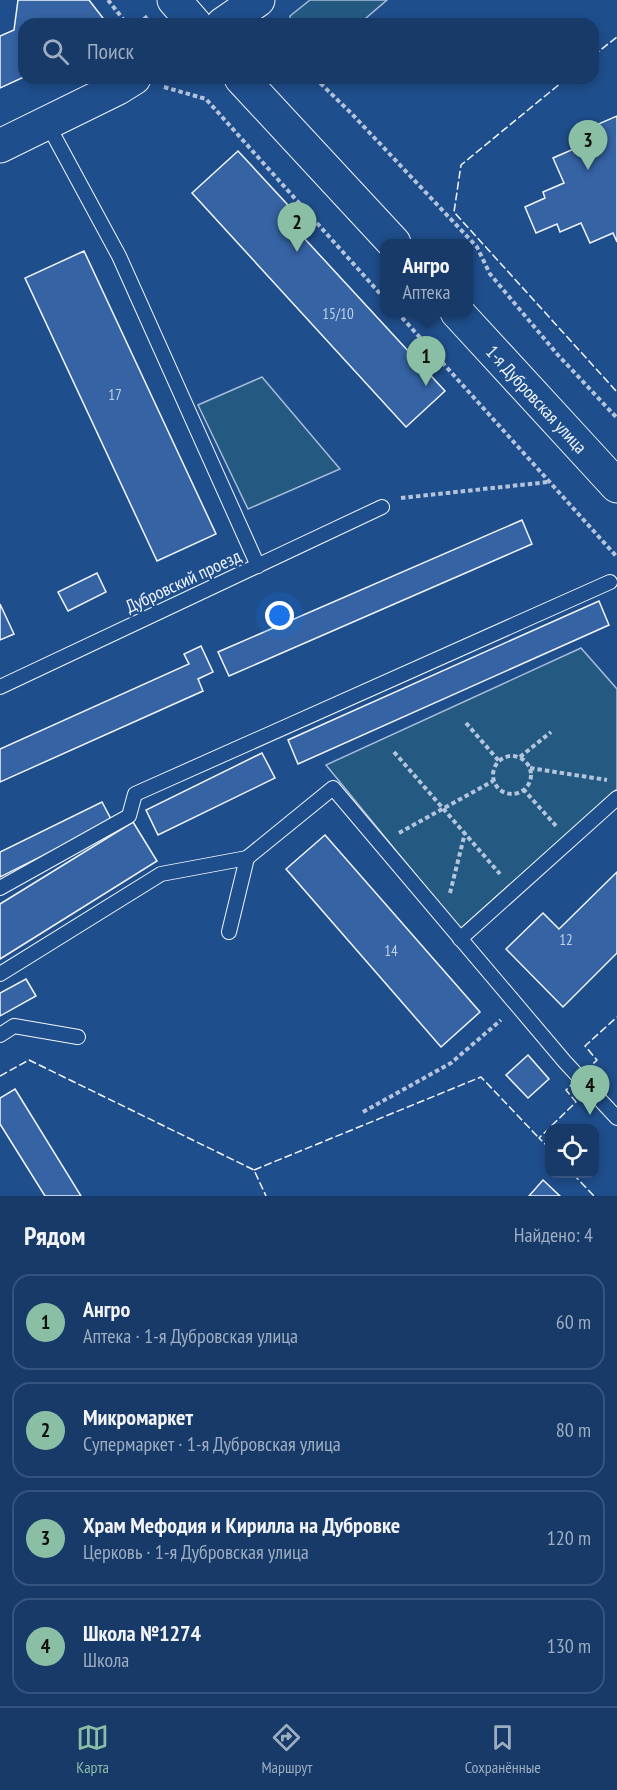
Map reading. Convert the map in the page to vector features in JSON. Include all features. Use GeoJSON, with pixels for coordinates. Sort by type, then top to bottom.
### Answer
{"type":"FeatureCollection","features":[{"type":"Feature","properties":{"kind":"main road"},"geometry":{"type":"LineString","coordinates":[[174,0],[190,18]]}},
{"type":"Feature","properties":{"kind":"main road"},"geometry":{"type":"LineString","coordinates":[[232,18],[258,0]]}},
{"type":"Feature","properties":{"kind":"main road"},"geometry":{"type":"LineString","coordinates":[[0,146],[118,88],[138,84]]}},
{"type":"Feature","properties":{"kind":"main road"},"geometry":{"type":"LineString","coordinates":[[247,84],[390,239]]}},
{"type":"Feature","properties":{"kind":"main road","name":"1-я Дубровская улица"},"geometry":{"type":"LineString","coordinates":[[462,317],[610,479]]}},
{"type":"Feature","properties":{"kind":"lane"},"geometry":{"type":"LineString","coordinates":[[47,123],[119,256],[258,566]]}},
{"type":"Feature","properties":{"kind":"lane","name":"Дубровский проезд"},"geometry":{"type":"LineString","coordinates":[[0,687],[386,503]]}},
{"type":"Feature","properties":{"kind":"lane"},"geometry":{"type":"LineString","coordinates":[[0,888],[129,816],[135,794],[610,582]]}},
{"type":"Feature","properties":{"kind":"lane"},"geometry":{"type":"LineString","coordinates":[[0,974],[161,874],[247,858],[333,789],[565,1062],[617,1118]]}},
{"type":"Feature","properties":{"kind":"lane"},"geometry":{"type":"LineString","coordinates":[[460,939],[617,798]]}},
{"type":"Feature","properties":{"kind":"lane"},"geometry":{"type":"LineString","coordinates":[[229,932],[247,858]]}},
{"type":"Feature","properties":{"kind":"lane"},"geometry":{"type":"LineString","coordinates":[[0,1035],[14,1026],[78,1037]]}},
{"type":"Feature","properties":{"kind":"path"},"geometry":{"type":"LineString","coordinates":[[108,0],[122,18]]}},
{"type":"Feature","properties":{"kind":"path"},"geometry":{"type":"LineString","coordinates":[[155,84],[206,99],[380,294]]}},
{"type":"Feature","properties":{"kind":"path"},"geometry":{"type":"LineString","coordinates":[[321,84],[469,239]]}},
{"type":"Feature","properties":{"kind":"path"},"geometry":{"type":"LineString","coordinates":[[473,243],[490,274],[558,355],[617,418]]}},
{"type":"Feature","properties":{"kind":"path"},"geometry":{"type":"LineString","coordinates":[[401,317],[617,557]]}},
{"type":"Feature","properties":{"kind":"path"},"geometry":{"type":"LineString","coordinates":[[386,503],[549,482]]}},
{"type":"Feature","properties":{"kind":"path"},"geometry":{"type":"LineString","coordinates":[[466,723],[499,761]]}},
{"type":"Feature","properties":{"kind":"path"},"geometry":{"type":"LineString","coordinates":[[530,768],[529,784],[518,794],[502,792],[493,781],[494,766],[499,761],[506,756],[520,757],[552,732]]}},
{"type":"Feature","properties":{"kind":"path"},"geometry":{"type":"LineString","coordinates":[[394,752],[514,890]]}},
{"type":"Feature","properties":{"kind":"path"},"geometry":{"type":"LineString","coordinates":[[520,757],[530,768],[617,781]]}},
{"type":"Feature","properties":{"kind":"path"},"geometry":{"type":"LineString","coordinates":[[380,844],[493,781]]}},
{"type":"Feature","properties":{"kind":"path"},"geometry":{"type":"LineString","coordinates":[[523,789],[569,841]]}},
{"type":"Feature","properties":{"kind":"path"},"geometry":{"type":"LineString","coordinates":[[448,900],[465,834]]}},
{"type":"Feature","properties":{"kind":"path"},"geometry":{"type":"LineString","coordinates":[[363,1112],[450,1063],[517,1006]]}},
{"type":"Feature","properties":{"kind":"shaded area"},"geometry":{"type":"Polygon","coordinates":[[[310,0],[387,0],[366,18],[290,18],[310,0]]]}},
{"type":"Feature","properties":{"kind":"shaded area"},"geometry":{"type":"Polygon","coordinates":[[[262,377],[340,469],[248,509],[198,405],[262,377]]]}},
{"type":"Feature","properties":{"kind":"shaded area"},"geometry":{"type":"Polygon","coordinates":[[[581,648],[617,689],[617,789],[460,929],[326,765],[581,648]]]}},
{"type":"Feature","properties":{"kind":"building"},"geometry":{"type":"Polygon","coordinates":[[[18,0],[89,0],[103,18],[18,18],[18,80],[0,88],[0,36],[14,30],[18,0]]]}},
{"type":"Feature","properties":{"kind":"building"},"geometry":{"type":"Polygon","coordinates":[[[617,116],[617,242],[613,233],[590,243],[581,223],[560,232],[557,224],[536,233],[525,207],[545,198],[543,192],[564,183],[553,158],[576,148],[571,136],[617,116]]]}},
{"type":"Feature","properties":{"kind":"building"},"geometry":{"type":"Polygon","coordinates":[[[238,151],[312,231],[304,238],[445,391],[406,427],[192,193],[238,151]]]}},
{"type":"Feature","properties":{"kind":"building"},"geometry":{"type":"Polygon","coordinates":[[[84,251],[216,534],[157,561],[25,278],[84,251]]]}},
{"type":"Feature","properties":{"kind":"building"},"geometry":{"type":"Polygon","coordinates":[[[522,520],[532,544],[229,676],[218,652],[522,520]]]}},
{"type":"Feature","properties":{"kind":"building"},"geometry":{"type":"Polygon","coordinates":[[[97,573],[106,592],[68,611],[58,592],[97,573]]]}},
{"type":"Feature","properties":{"kind":"building"},"geometry":{"type":"Polygon","coordinates":[[[599,601],[609,625],[298,764],[288,740],[599,601]]]}},
{"type":"Feature","properties":{"kind":"building"},"geometry":{"type":"Polygon","coordinates":[[[0,604],[14,634],[0,640],[0,604]]]}},
{"type":"Feature","properties":{"kind":"building"},"geometry":{"type":"Polygon","coordinates":[[[201,646],[213,672],[198,679],[203,691],[0,782],[0,749],[189,664],[184,654],[201,646]]]}},
{"type":"Feature","properties":{"kind":"building"},"geometry":{"type":"Polygon","coordinates":[[[262,753],[275,778],[158,835],[146,810],[262,753]]]}},
{"type":"Feature","properties":{"kind":"building"},"geometry":{"type":"Polygon","coordinates":[[[102,802],[112,821],[0,877],[0,852],[102,802]]]}},
{"type":"Feature","properties":{"kind":"building"},"geometry":{"type":"Polygon","coordinates":[[[133,822],[157,861],[0,959],[0,904],[133,822]]]}},
{"type":"Feature","properties":{"kind":"building"},"geometry":{"type":"Polygon","coordinates":[[[325,835],[480,1012],[441,1047],[286,869],[325,835]]]}},
{"type":"Feature","properties":{"kind":"building"},"geometry":{"type":"Polygon","coordinates":[[[617,872],[617,953],[563,1007],[506,949],[543,913],[559,929],[617,872]]]}},
{"type":"Feature","properties":{"kind":"building"},"geometry":{"type":"Polygon","coordinates":[[[26,979],[36,996],[0,1016],[0,993],[26,979]]]}},
{"type":"Feature","properties":{"kind":"building"},"geometry":{"type":"Polygon","coordinates":[[[528,1055],[549,1079],[528,1098],[506,1075],[528,1055]]]}},
{"type":"Feature","properties":{"kind":"building"},"geometry":{"type":"Polygon","coordinates":[[[15,1089],[81,1196],[45,1196],[0,1124],[0,1098],[15,1089]]]}},
{"type":"Feature","properties":{"kind":"building"},"geometry":{"type":"Polygon","coordinates":[[[543,1180],[560,1196],[529,1196],[543,1180]]]}},
{"type":"Feature","properties":{"kind":"fence"},"geometry":{"type":"LineString","coordinates":[[599,51],[617,37]]}},
{"type":"Feature","properties":{"kind":"fence"},"geometry":{"type":"LineString","coordinates":[[560,84],[461,165],[454,212],[617,392]]}},
{"type":"Feature","properties":{"kind":"fence"},"geometry":{"type":"LineString","coordinates":[[553,1124],[576,1102],[566,1090],[597,1060],[585,1046],[617,1017]]}},
{"type":"Feature","properties":{"kind":"fence"},"geometry":{"type":"LineString","coordinates":[[0,1076],[29,1060],[254,1170],[266,1196]]}},
{"type":"Feature","properties":{"kind":"fence"},"geometry":{"type":"LineString","coordinates":[[254,1170],[481,1077],[539,1138]]}},
{"type":"Feature","properties":{"kind":"fence"},"geometry":{"type":"LineString","coordinates":[[545,1132],[539,1138],[545,1144]]}},
{"type":"Feature","properties":{"kind":"fence"},"geometry":{"type":"LineString","coordinates":[[577,1178],[594,1196]]}},
{"type":"Feature","properties":{"kind":"place","name":"Храм Мефодия и Кирилла на Дубровке"},"geometry":{"type":"Point","coordinates":[588,170]}},
{"type":"Feature","properties":{"kind":"place","name":"Микромаркет"},"geometry":{"type":"Point","coordinates":[297,252]}},
{"type":"Feature","properties":{"kind":"place","name":"Ангро"},"geometry":{"type":"Point","coordinates":[426,386]}},
{"type":"Feature","properties":{"kind":"place","name":"Школа №1274"},"geometry":{"type":"Point","coordinates":[590,1115]}}]}
